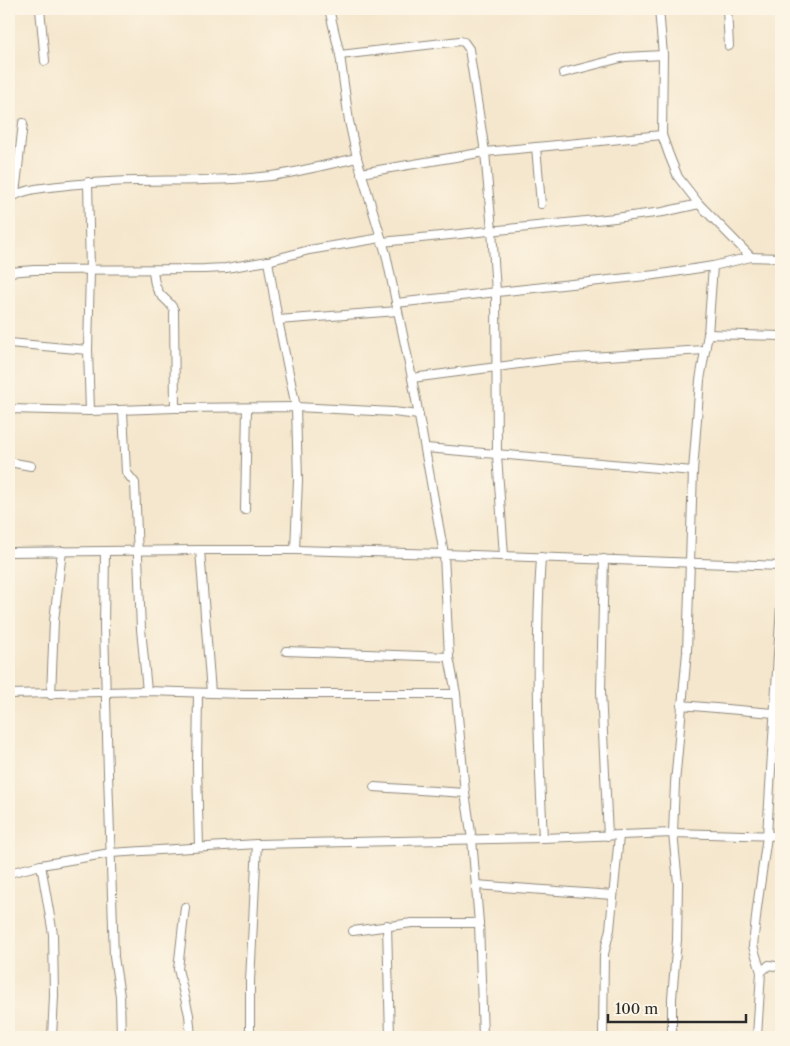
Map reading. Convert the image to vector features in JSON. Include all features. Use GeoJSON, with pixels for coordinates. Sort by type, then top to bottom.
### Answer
{"type":"FeatureCollection","features":[{"type":"Feature","properties":{"kind":"street"},"geometry":{"type":"LineString","coordinates":[[40,9],[46,61]]}},
{"type":"Feature","properties":{"kind":"street"},"geometry":{"type":"LineString","coordinates":[[329,9],[340,55],[349,121],[357,158],[382,240],[412,378],[444,554],[449,657],[456,694],[476,885],[483,1037]]}},
{"type":"Feature","properties":{"kind":"street"},"geometry":{"type":"LineString","coordinates":[[659,9],[663,55],[662,135],[678,177],[699,204],[751,257]]}},
{"type":"Feature","properties":{"kind":"street"},"geometry":{"type":"LineString","coordinates":[[727,9],[729,46]]}},
{"type":"Feature","properties":{"kind":"street"},"geometry":{"type":"LineString","coordinates":[[340,55],[460,41],[464,42],[469,49],[485,152],[492,230],[496,292],[497,455],[504,556]]}},
{"type":"Feature","properties":{"kind":"street"},"geometry":{"type":"LineString","coordinates":[[564,74],[625,57],[663,55]]}},
{"type":"Feature","properties":{"kind":"street"},"geometry":{"type":"LineString","coordinates":[[24,123],[12,197],[38,189],[88,182],[272,176],[357,158]]}},
{"type":"Feature","properties":{"kind":"street"},"geometry":{"type":"LineString","coordinates":[[361,173],[485,152],[662,135]]}},
{"type":"Feature","properties":{"kind":"street"},"geometry":{"type":"LineString","coordinates":[[536,147],[540,204]]}},
{"type":"Feature","properties":{"kind":"street"},"geometry":{"type":"LineString","coordinates":[[88,182],[90,411]]}},
{"type":"Feature","properties":{"kind":"street"},"geometry":{"type":"LineString","coordinates":[[9,272],[34,270],[90,271],[226,268],[268,261],[309,250],[382,240],[615,218],[662,212],[699,204]]}},
{"type":"Feature","properties":{"kind":"street"},"geometry":{"type":"LineString","coordinates":[[278,320],[397,307],[496,292],[655,275],[713,266],[751,257],[781,257]]}},
{"type":"Feature","properties":{"kind":"street"},"geometry":{"type":"LineString","coordinates":[[268,261],[296,407],[298,480],[295,550]]}},
{"type":"Feature","properties":{"kind":"street"},"geometry":{"type":"LineString","coordinates":[[672,1037],[672,998],[677,940],[678,883],[673,833],[675,783],[686,652],[691,562],[693,471],[704,350],[708,334],[713,266]]}},
{"type":"Feature","properties":{"kind":"street"},"geometry":{"type":"LineString","coordinates":[[153,270],[155,286],[174,310],[175,408]]}},
{"type":"Feature","properties":{"kind":"street"},"geometry":{"type":"LineString","coordinates":[[708,334],[781,336]]}},
{"type":"Feature","properties":{"kind":"street"},"geometry":{"type":"LineString","coordinates":[[9,343],[88,350]]}},
{"type":"Feature","properties":{"kind":"street"},"geometry":{"type":"LineString","coordinates":[[412,378],[558,360],[704,350]]}},
{"type":"Feature","properties":{"kind":"street"},"geometry":{"type":"LineString","coordinates":[[9,409],[123,411],[175,408],[296,407],[419,415]]}},
{"type":"Feature","properties":{"kind":"street"},"geometry":{"type":"LineString","coordinates":[[245,510],[247,408]]}},
{"type":"Feature","properties":{"kind":"street"},"geometry":{"type":"LineString","coordinates":[[123,411],[126,472],[135,483],[141,629],[147,691]]}},
{"type":"Feature","properties":{"kind":"street"},"geometry":{"type":"LineString","coordinates":[[426,448],[693,471]]}},
{"type":"Feature","properties":{"kind":"street"},"geometry":{"type":"LineString","coordinates":[[9,462],[31,466]]}},
{"type":"Feature","properties":{"kind":"street"},"geometry":{"type":"LineString","coordinates":[[200,550],[211,693]]}},
{"type":"Feature","properties":{"kind":"street"},"geometry":{"type":"LineString","coordinates":[[9,552],[295,550],[781,566]]}},
{"type":"Feature","properties":{"kind":"street"},"geometry":{"type":"LineString","coordinates":[[51,694],[54,621],[62,551]]}},
{"type":"Feature","properties":{"kind":"street"},"geometry":{"type":"LineString","coordinates":[[105,551],[105,692],[110,853],[114,958],[120,996],[121,1037]]}},
{"type":"Feature","properties":{"kind":"street"},"geometry":{"type":"LineString","coordinates":[[541,557],[537,617],[537,714],[543,838]]}},
{"type":"Feature","properties":{"kind":"street"},"geometry":{"type":"LineString","coordinates":[[604,559],[602,691],[605,806],[608,836]]}},
{"type":"Feature","properties":{"kind":"street"},"geometry":{"type":"LineString","coordinates":[[756,1037],[761,972],[753,946],[756,908],[767,836],[774,713],[778,701],[781,605]]}},
{"type":"Feature","properties":{"kind":"street"},"geometry":{"type":"LineString","coordinates":[[286,651],[449,657]]}},
{"type":"Feature","properties":{"kind":"street"},"geometry":{"type":"LineString","coordinates":[[9,694],[147,691],[456,694]]}},
{"type":"Feature","properties":{"kind":"street"},"geometry":{"type":"LineString","coordinates":[[198,692],[199,848]]}},
{"type":"Feature","properties":{"kind":"street"},"geometry":{"type":"LineString","coordinates":[[681,705],[774,713]]}},
{"type":"Feature","properties":{"kind":"street"},"geometry":{"type":"LineString","coordinates":[[374,787],[465,793]]}},
{"type":"Feature","properties":{"kind":"street"},"geometry":{"type":"LineString","coordinates":[[9,873],[41,865],[110,853],[256,844],[619,836],[673,833],[781,836]]}},
{"type":"Feature","properties":{"kind":"street"},"geometry":{"type":"LineString","coordinates":[[602,1037],[604,954],[610,929],[619,836]]}},
{"type":"Feature","properties":{"kind":"street"},"geometry":{"type":"LineString","coordinates":[[250,1037],[250,981],[256,844]]}},
{"type":"Feature","properties":{"kind":"street"},"geometry":{"type":"LineString","coordinates":[[41,865],[53,934],[54,996],[52,1037]]}},
{"type":"Feature","properties":{"kind":"street"},"geometry":{"type":"LineString","coordinates":[[476,885],[613,895]]}},
{"type":"Feature","properties":{"kind":"street"},"geometry":{"type":"LineString","coordinates":[[185,907],[178,969],[189,1015],[191,1037]]}},
{"type":"Feature","properties":{"kind":"street"},"geometry":{"type":"LineString","coordinates":[[353,932],[412,923],[479,923]]}},
{"type":"Feature","properties":{"kind":"street"},"geometry":{"type":"LineString","coordinates":[[387,926],[390,1037]]}},
{"type":"Feature","properties":{"kind":"street"},"geometry":{"type":"LineString","coordinates":[[758,961],[781,967]]}},
{"type":"Feature","properties":{"kind":"street"},"geometry":{"type":"LineString","coordinates":[[761,972],[769,965]]}}]}
